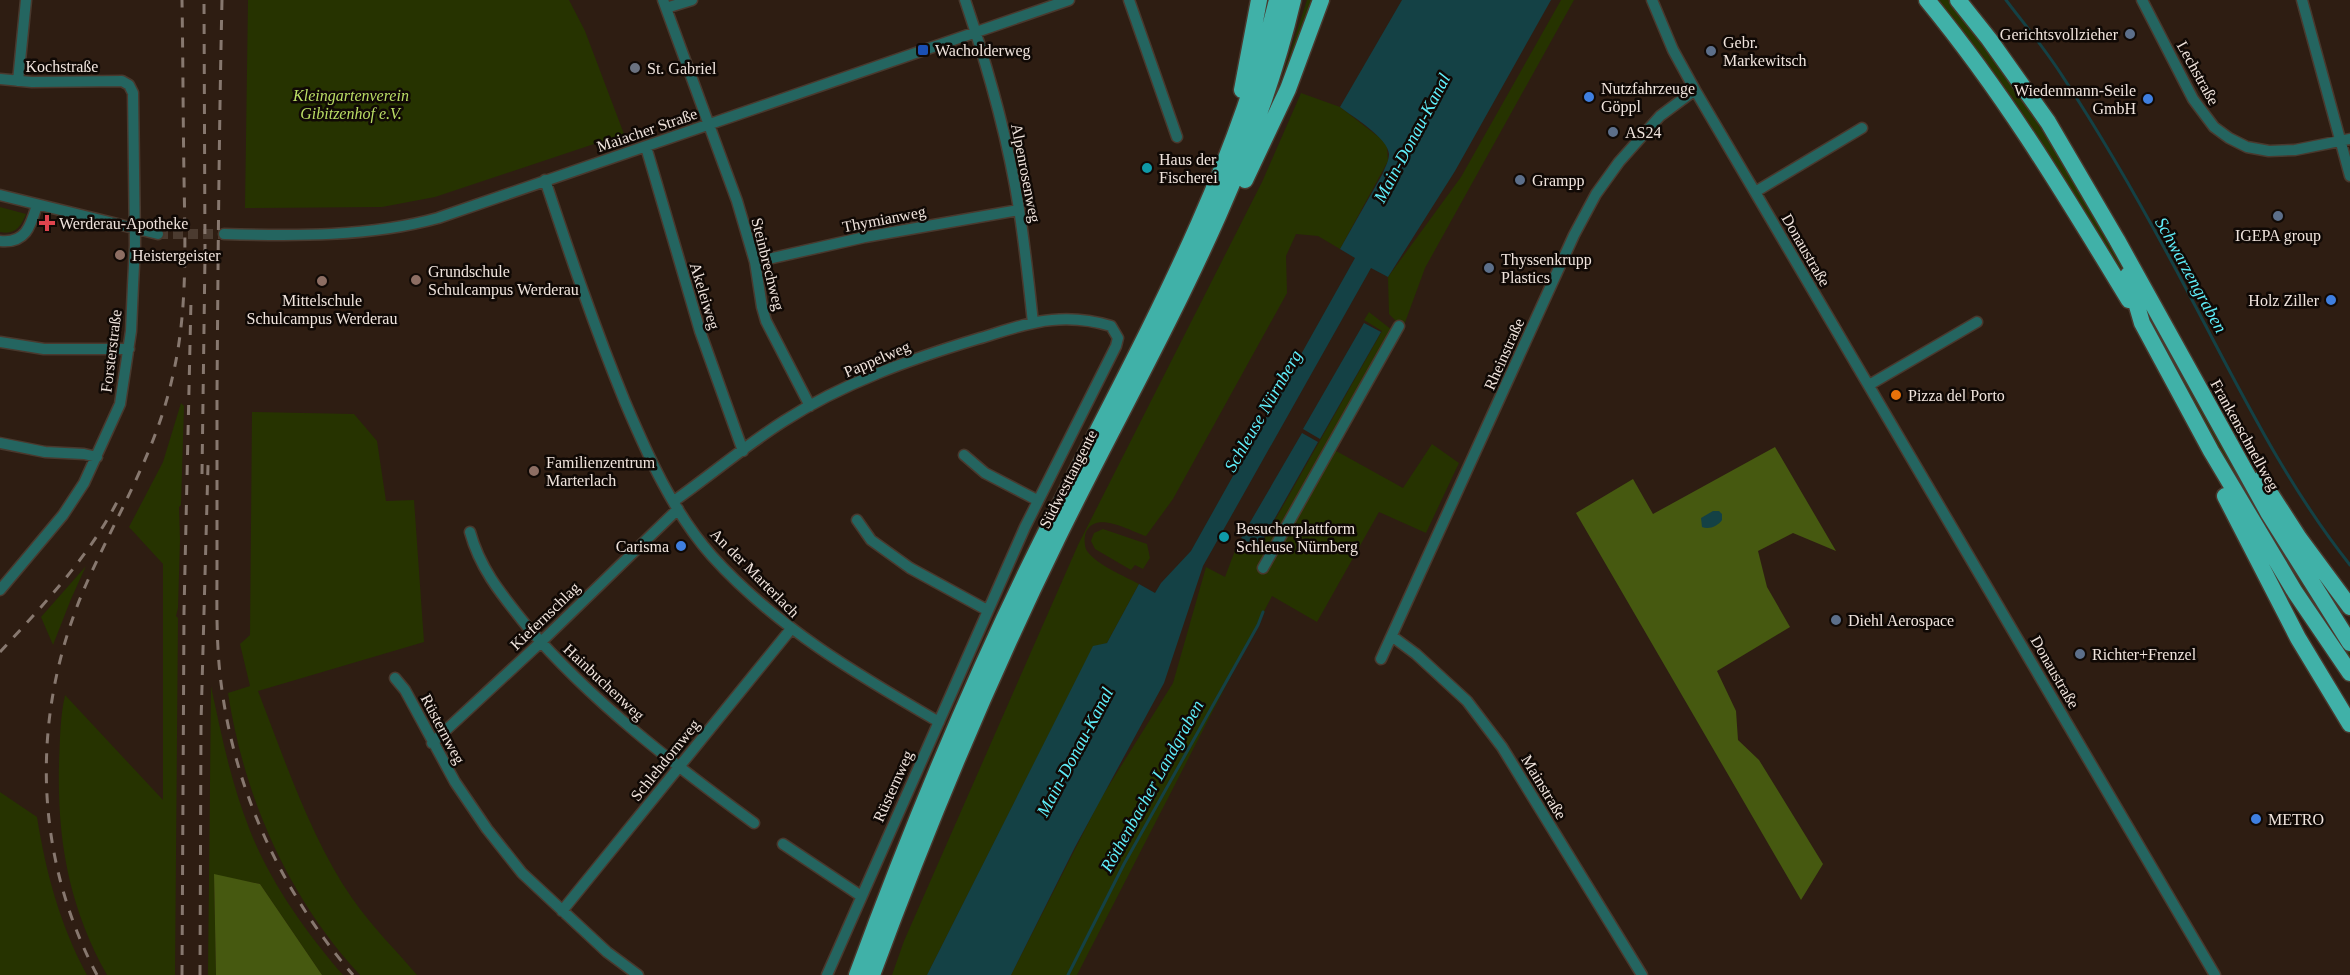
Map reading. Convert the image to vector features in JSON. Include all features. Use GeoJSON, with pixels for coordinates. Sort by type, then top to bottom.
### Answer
{"type":"FeatureCollection","features":[{"type":"Feature","properties":{"kind":"highway"},"geometry":{"type":"LineString","coordinates":[[1223,171],[1248,63],[1259,0]]}},
{"type":"Feature","properties":{"kind":"highway","name":"Südwesttangente"},"geometry":{"type":"LineString","coordinates":[[857,975],[921,810],[984,663],[1046,531],[1176,274],[1223,171],[1254,83],[1277,0]]}},
{"type":"Feature","properties":{"kind":"highway","name":"Südwesttangente"},"geometry":{"type":"LineString","coordinates":[[872,975],[934,814],[1016,626],[1196,266],[1255,129],[1280,53],[1293,0]]}},
{"type":"Feature","properties":{"kind":"highway"},"geometry":{"type":"LineString","coordinates":[[1196,266],[1212,251],[1267,134],[1295,71],[1321,0]]}},
{"type":"Feature","properties":{"kind":"highway","name":"Frankenschnellweg"},"geometry":{"type":"LineString","coordinates":[[1927,0],[1956,35],[2018,120],[2142,323],[2270,551],[2350,674]]}},
{"type":"Feature","properties":{"kind":"highway","name":"Frankenschnellweg"},"geometry":{"type":"LineString","coordinates":[[1958,0],[2048,122],[2117,240],[2269,514],[2350,643]]}},
{"type":"Feature","properties":{"kind":"highway","name":"Frankenschnellweg"},"geometry":{"type":"LineString","coordinates":[[2117,240],[2142,323]]}},
{"type":"Feature","properties":{"kind":"highway"},"geometry":{"type":"LineString","coordinates":[[2205,400],[2235,437],[2299,538],[2350,607]]}},
{"type":"Feature","properties":{"kind":"highway"},"geometry":{"type":"LineString","coordinates":[[2186,404],[2208,463],[2286,615],[2350,724]]}},
{"type":"Feature","properties":{"kind":"street"},"geometry":{"type":"LineString","coordinates":[[18,81],[26,0]]}},
{"type":"Feature","properties":{"kind":"street"},"geometry":{"type":"LineString","coordinates":[[664,4],[692,0]]}},
{"type":"Feature","properties":{"kind":"street"},"geometry":{"type":"LineString","coordinates":[[965,0],[976,32]]}},
{"type":"Feature","properties":{"kind":"street","name":"Maiacher Straße"},"geometry":{"type":"LineString","coordinates":[[224,234],[341,233],[438,218],[1069,0]]}},
{"type":"Feature","properties":{"kind":"street"},"geometry":{"type":"LineString","coordinates":[[1129,0],[1177,137]]}},
{"type":"Feature","properties":{"kind":"street","name":"Donaustraße"},"geometry":{"type":"LineString","coordinates":[[1652,0],[1673,50],[1695,90],[2215,975]]}},
{"type":"Feature","properties":{"kind":"street","name":"Lechstraße"},"geometry":{"type":"LineString","coordinates":[[2142,0],[2197,105],[2214,127],[2229,138],[2247,147],[2269,151],[2295,150],[2345,140]]}},
{"type":"Feature","properties":{"kind":"street"},"geometry":{"type":"LineString","coordinates":[[2302,0],[2345,140],[2350,176]]}},
{"type":"Feature","properties":{"kind":"street","name":"Steinbrechweg"},"geometry":{"type":"LineString","coordinates":[[664,4],[736,201],[755,262],[766,321],[810,406]]}},
{"type":"Feature","properties":{"kind":"street","name":"Alpenrosenweg"},"geometry":{"type":"LineString","coordinates":[[976,32],[1006,141],[1019,210],[1033,323]]}},
{"type":"Feature","properties":{"kind":"street","name":"Kochstraße"},"geometry":{"type":"LineString","coordinates":[[0,80],[124,81]]}},
{"type":"Feature","properties":{"kind":"street","name":"Forsterstraße"},"geometry":{"type":"LineString","coordinates":[[0,590],[63,515],[84,483],[120,404],[129,349],[135,245],[133,93],[124,81]]}},
{"type":"Feature","properties":{"kind":"street","name":"Rheinstraße"},"geometry":{"type":"LineString","coordinates":[[1381,659],[1574,236],[1596,194],[1619,162],[1660,116],[1695,90]]}},
{"type":"Feature","properties":{"kind":"street"},"geometry":{"type":"LineString","coordinates":[[1755,192],[1862,128]]}},
{"type":"Feature","properties":{"kind":"street","name":"Akeleiweg"},"geometry":{"type":"LineString","coordinates":[[646,147],[699,331],[743,451]]}},
{"type":"Feature","properties":{"kind":"street","name":"An der Marterlach"},"geometry":{"type":"LineString","coordinates":[[545,180],[596,333],[639,434],[676,505],[712,556],[791,629],[883,689],[939,722]]}},
{"type":"Feature","properties":{"kind":"street"},"geometry":{"type":"LineString","coordinates":[[0,195],[158,234]]}},
{"type":"Feature","properties":{"kind":"street"},"geometry":{"type":"LineString","coordinates":[[0,241],[16,241],[24,236],[30,228],[37,205]]}},
{"type":"Feature","properties":{"kind":"street","name":"Thymianweg"},"geometry":{"type":"LineString","coordinates":[[755,262],[865,237],[1019,210]]}},
{"type":"Feature","properties":{"kind":"street","name":"Pappelweg"},"geometry":{"type":"LineString","coordinates":[[676,505],[783,422],[810,406],[869,378],[926,355],[1033,323],[1077,319],[1111,326],[1116,333]]}},
{"type":"Feature","properties":{"kind":"street"},"geometry":{"type":"LineString","coordinates":[[1869,385],[1977,322]]}},
{"type":"Feature","properties":{"kind":"street"},"geometry":{"type":"LineString","coordinates":[[1263,568],[1398,326]]}},
{"type":"Feature","properties":{"kind":"street","name":"Rüsternweg"},"geometry":{"type":"LineString","coordinates":[[827,975],[1037,500],[1116,346],[1118,338],[1116,333]]}},
{"type":"Feature","properties":{"kind":"street"},"geometry":{"type":"LineString","coordinates":[[0,342],[44,349],[129,349]]}},
{"type":"Feature","properties":{"kind":"street"},"geometry":{"type":"LineString","coordinates":[[0,443],[45,452],[84,454],[96,457]]}},
{"type":"Feature","properties":{"kind":"street"},"geometry":{"type":"LineString","coordinates":[[964,455],[985,473],[1037,500]]}},
{"type":"Feature","properties":{"kind":"street","name":"Kiefernschlag"},"geometry":{"type":"LineString","coordinates":[[432,743],[541,642],[676,505]]}},
{"type":"Feature","properties":{"kind":"street"},"geometry":{"type":"LineString","coordinates":[[857,520],[871,540],[910,568],[987,610]]}},
{"type":"Feature","properties":{"kind":"street","name":"Hainbuchenweg"},"geometry":{"type":"LineString","coordinates":[[470,532],[475,550],[494,586],[541,642],[601,703],[679,767],[754,823]]}},
{"type":"Feature","properties":{"kind":"street","name":"Schlehdornweg"},"geometry":{"type":"LineString","coordinates":[[562,910],[791,629]]}},
{"type":"Feature","properties":{"kind":"street","name":"Mainstraße"},"geometry":{"type":"LineString","coordinates":[[1393,637],[1416,654],[1467,701],[1502,747],[1642,975]]}},
{"type":"Feature","properties":{"kind":"street","name":"Rüsternweg"},"geometry":{"type":"LineString","coordinates":[[395,678],[405,690],[454,782],[522,873],[607,952],[638,975]]}},
{"type":"Feature","properties":{"kind":"street"},"geometry":{"type":"LineString","coordinates":[[783,844],[861,896]]}},
{"type":"Feature","properties":{"kind":"green space","name":"Kleingartenverein Gibitzenhof e.V."},"geometry":{"type":"Polygon","coordinates":[[[248,0],[569,0],[585,31],[624,134],[435,197],[382,207],[245,208],[248,0]]]}},
{"type":"Feature","properties":{"kind":"green space"},"geometry":{"type":"Polygon","coordinates":[[[1307,0],[1317,0],[1274,103],[1307,0]]]}},
{"type":"Feature","properties":{"kind":"green space"},"geometry":{"type":"Polygon","coordinates":[[[1561,0],[1574,0],[1425,268],[1403,328],[1389,314],[1388,277],[1461,177],[1561,0]]]}},
{"type":"Feature","properties":{"kind":"green space"},"geometry":{"type":"Polygon","coordinates":[[[1939,0],[1948,0],[2018,93],[2088,202],[2319,607],[2350,653],[2350,664],[2260,522],[2082,206],[2012,97],[1939,0]]]}},
{"type":"Feature","properties":{"kind":"green space"},"geometry":{"type":"Polygon","coordinates":[[[1301,93],[1340,107],[1380,138],[1387,146],[1388,161],[1340,249],[1318,236],[1296,234],[1286,256],[1287,293],[1173,499],[1146,536],[1105,522],[1091,526],[1086,532],[1085,547],[1091,556],[1111,570],[1139,584],[1107,643],[1093,647],[927,975],[892,975],[904,941],[1078,545],[1262,182],[1301,93]]]}},
{"type":"Feature","properties":{"kind":"green space"},"geometry":{"type":"Polygon","coordinates":[[[0,207],[26,214],[17,229],[5,233],[0,232],[0,207]]]}},
{"type":"Feature","properties":{"kind":"green space"},"geometry":{"type":"Polygon","coordinates":[[[1369,312],[1392,330],[1329,447],[1403,488],[1432,444],[1459,463],[1426,533],[1379,512],[1317,622],[1272,596],[1077,975],[1011,975],[1101,798],[1173,683],[1206,567],[1225,577],[1239,540],[1258,550],[1382,331],[1364,320],[1369,312]]]}},
{"type":"Feature","properties":{"kind":"green space"},"geometry":{"type":"Polygon","coordinates":[[[181,403],[184,406],[176,616],[178,618],[175,975],[107,975],[83,924],[63,846],[59,791],[62,712],[65,695],[163,800],[163,564],[129,527],[163,462],[181,403]]]}},
{"type":"Feature","properties":{"kind":"green space"},"geometry":{"type":"Polygon","coordinates":[[[252,412],[354,414],[377,441],[386,501],[414,500],[424,642],[258,691],[299,798],[337,875],[367,918],[417,975],[360,975],[334,945],[311,913],[273,844],[245,770],[228,693],[250,686],[240,644],[250,635],[252,412]]]}},
{"type":"Feature","properties":{"kind":"green space"},"geometry":{"type":"Polygon","coordinates":[[[1775,447],[1836,551],[1793,533],[1758,551],[1767,587],[1790,627],[1717,671],[1736,711],[1738,740],[1759,760],[1823,864],[1801,900],[1576,513],[1633,479],[1653,514],[1775,447]]]}},
{"type":"Feature","properties":{"kind":"green space"},"geometry":{"type":"Polygon","coordinates":[[[1103,529],[1147,544],[1150,558],[1143,569],[1135,565],[1131,570],[1095,549],[1091,541],[1094,533],[1103,529]]]}},
{"type":"Feature","properties":{"kind":"green space"},"geometry":{"type":"Polygon","coordinates":[[[86,566],[71,599],[53,645],[41,617],[86,566]]]}},
{"type":"Feature","properties":{"kind":"green space"},"geometry":{"type":"Polygon","coordinates":[[[211,686],[232,776],[249,828],[267,868],[315,941],[343,975],[322,975],[260,884],[214,875],[216,975],[208,975],[211,686]]]}},
{"type":"Feature","properties":{"kind":"green space"},"geometry":{"type":"Polygon","coordinates":[[[0,792],[37,817],[55,898],[69,937],[87,975],[0,975],[0,792]]]}},
{"type":"Feature","properties":{"kind":"green space"},"geometry":{"type":"Polygon","coordinates":[[[214,874],[260,884],[322,975],[216,975],[214,874]]]}},
{"type":"Feature","properties":{"kind":"water","name":"Main-Donau-Kanal"},"geometry":{"type":"Polygon","coordinates":[[[1402,0],[1551,0],[1455,171],[1388,277],[1371,268],[1203,566],[1164,683],[1075,847],[1011,975],[927,975],[1093,646],[1107,643],[1139,584],[1155,593],[1161,583],[1191,551],[1355,258],[1340,249],[1383,173],[1389,154],[1383,141],[1340,107],[1402,0]]]}},
{"type":"Feature","properties":{"kind":"water"},"geometry":{"type":"Polygon","coordinates":[[[1364,323],[1381,332],[1320,439],[1303,429],[1364,323]]]}},
{"type":"Feature","properties":{"kind":"water"},"geometry":{"type":"Polygon","coordinates":[[[1302,433],[1318,442],[1258,548],[1241,538],[1302,433]]]}},
{"type":"Feature","properties":{"kind":"water"},"geometry":{"type":"Polygon","coordinates":[[[1713,511],[1719,511],[1722,514],[1722,520],[1713,527],[1702,527],[1701,518],[1713,511]]]}},
{"type":"Feature","properties":{"kind":"waterway","name":"Schwarzengraben"},"geometry":{"type":"LineString","coordinates":[[2006,0],[2050,57],[2097,130],[2160,240],[2264,434],[2304,501],[2350,565]]}},
{"type":"Feature","properties":{"kind":"waterway","name":"Röthenbacher Landgraben"},"geometry":{"type":"LineString","coordinates":[[1068,975],[1124,864],[1258,625],[1263,612]]}},
{"type":"Feature","properties":{"kind":"tunnel"},"geometry":{"type":"LineString","coordinates":[[158,234],[224,234]]}},
{"type":"Feature","properties":{"kind":"railway"},"geometry":{"type":"LineString","coordinates":[[97,975],[75,927],[60,878],[50,829],[46,778],[48,728],[56,678],[69,628],[88,580],[146,457],[165,406],[177,354],[183,304],[185,253],[182,0]]}},
{"type":"Feature","properties":{"kind":"railway"},"geometry":{"type":"LineString","coordinates":[[202,474],[205,255],[204,0]]}},
{"type":"Feature","properties":{"kind":"railway"},"geometry":{"type":"LineString","coordinates":[[222,0],[217,395],[217,618],[220,674],[226,716],[236,756],[248,796],[264,835],[303,908],[353,975]]}},
{"type":"Feature","properties":{"kind":"railway"},"geometry":{"type":"LineString","coordinates":[[182,975],[184,612],[191,300]]}},
{"type":"Feature","properties":{"kind":"railway"},"geometry":{"type":"LineString","coordinates":[[200,975],[201,723],[208,465]]}},
{"type":"Feature","properties":{"kind":"railway"},"geometry":{"type":"LineString","coordinates":[[0,652],[80,560],[119,498]]}},
{"type":"Feature","properties":{"kind":"place","name":"Gerichtsvollzieher"},"geometry":{"type":"Point","coordinates":[2130,34]}},
{"type":"Feature","properties":{"kind":"place","name":"Wacholderweg"},"geometry":{"type":"Point","coordinates":[923,50]}},
{"type":"Feature","properties":{"kind":"place","name":"Gebr. Markewitsch"},"geometry":{"type":"Point","coordinates":[1711,51]}},
{"type":"Feature","properties":{"kind":"place","name":"St. Gabriel"},"geometry":{"type":"Point","coordinates":[635,68]}},
{"type":"Feature","properties":{"kind":"place","name":"Nutzfahrzeuge Göppl"},"geometry":{"type":"Point","coordinates":[1589,97]}},
{"type":"Feature","properties":{"kind":"place","name":"Wiedenmann-Seile GmbH"},"geometry":{"type":"Point","coordinates":[2148,99]}},
{"type":"Feature","properties":{"kind":"place","name":"AS24"},"geometry":{"type":"Point","coordinates":[1613,132]}},
{"type":"Feature","properties":{"kind":"place","name":"Haus der Fischerei"},"geometry":{"type":"Point","coordinates":[1147,168]}},
{"type":"Feature","properties":{"kind":"place","name":"Grampp"},"geometry":{"type":"Point","coordinates":[1520,180]}},
{"type":"Feature","properties":{"kind":"place","name":"IGEPA group"},"geometry":{"type":"Point","coordinates":[2278,216]}},
{"type":"Feature","properties":{"kind":"place","name":"Werderau-Apotheke"},"geometry":{"type":"Point","coordinates":[47,223]}},
{"type":"Feature","properties":{"kind":"place","name":"Heistergeister"},"geometry":{"type":"Point","coordinates":[120,255]}},
{"type":"Feature","properties":{"kind":"place","name":"Thyssenkrupp Plastics"},"geometry":{"type":"Point","coordinates":[1489,268]}},
{"type":"Feature","properties":{"kind":"place","name":"Grundschule Schulcampus Werderau"},"geometry":{"type":"Point","coordinates":[416,280]}},
{"type":"Feature","properties":{"kind":"place","name":"Mittelschule Schulcampus Werderau"},"geometry":{"type":"Point","coordinates":[322,281]}},
{"type":"Feature","properties":{"kind":"place","name":"Holz Ziller"},"geometry":{"type":"Point","coordinates":[2331,300]}},
{"type":"Feature","properties":{"kind":"place","name":"Pizza del Porto"},"geometry":{"type":"Point","coordinates":[1896,395]}},
{"type":"Feature","properties":{"kind":"place","name":"Familienzentrum Marterlach"},"geometry":{"type":"Point","coordinates":[534,471]}},
{"type":"Feature","properties":{"kind":"place","name":"Besucherplattform Schleuse Nürnberg"},"geometry":{"type":"Point","coordinates":[1224,537]}},
{"type":"Feature","properties":{"kind":"place","name":"Carisma"},"geometry":{"type":"Point","coordinates":[681,546]}},
{"type":"Feature","properties":{"kind":"place","name":"Diehl Aerospace"},"geometry":{"type":"Point","coordinates":[1836,620]}},
{"type":"Feature","properties":{"kind":"place","name":"Richter+Frenzel"},"geometry":{"type":"Point","coordinates":[2080,654]}},
{"type":"Feature","properties":{"kind":"place","name":"METRO"},"geometry":{"type":"Point","coordinates":[2256,819]}},
{"type":"Feature","properties":{"kind":"water label","name":"Schleuse Nürnberg"},"geometry":{"type":"Point","coordinates":[1263,411]}}]}
